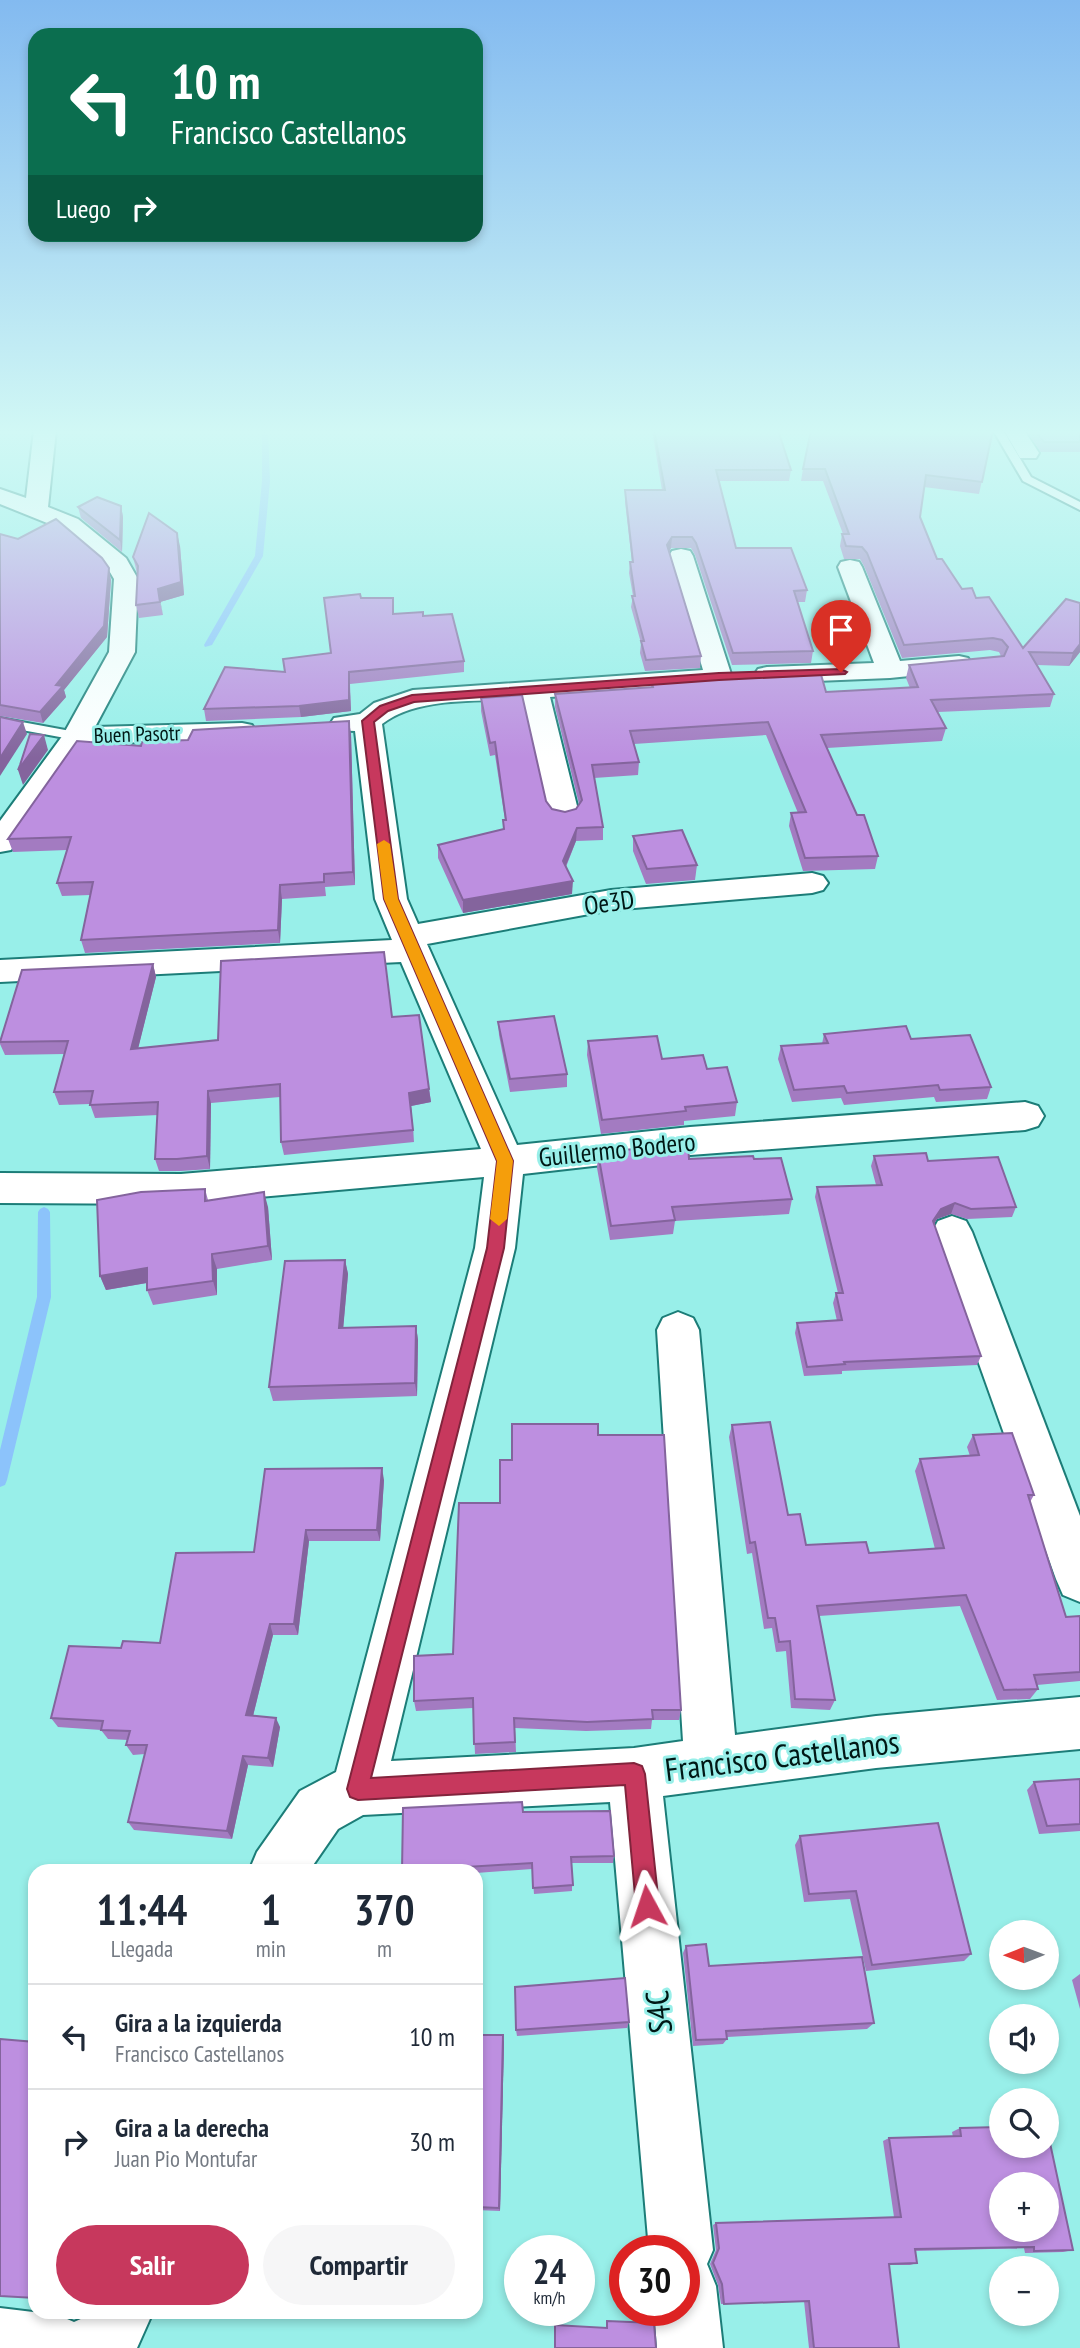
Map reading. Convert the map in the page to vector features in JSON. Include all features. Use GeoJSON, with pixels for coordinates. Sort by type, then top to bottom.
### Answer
{"type":"FeatureCollection","features":[{"type":"Feature","properties":{"kind":"street"},"geometry":{"type":"LineString","coordinates":[[0,842],[76,736],[122,652],[126,579],[117,563],[89,540]]}},
{"type":"Feature","properties":{"kind":"street"},"geometry":{"type":"LineString","coordinates":[[681,556],[719,677]]}},
{"type":"Feature","properties":{"kind":"street"},"geometry":{"type":"LineString","coordinates":[[850,567],[890,670]]}},
{"type":"Feature","properties":{"kind":"street"},"geometry":{"type":"LineString","coordinates":[[314,727],[368,721],[384,709],[412,698],[719,677],[890,670],[989,661]]}},
{"type":"Feature","properties":{"kind":"street"},"geometry":{"type":"LineString","coordinates":[[534,688],[564,814]]}},
{"type":"Feature","properties":{"kind":"street"},"geometry":{"type":"LineString","coordinates":[[281,1864],[319,1810],[358,1789],[495,1248],[505,1161],[391,899],[368,721]]}},
{"type":"Feature","properties":{"kind":"street","name":"Buen Pasotr"},"geometry":{"type":"LineString","coordinates":[[76,736],[263,730]]}},
{"type":"Feature","properties":{"kind":"street","name":"Oe3D"},"geometry":{"type":"LineString","coordinates":[[0,971],[410,943],[611,900],[812,883]]}},
{"type":"Feature","properties":{"kind":"street","name":"Guillermo Bodero"},"geometry":{"type":"LineString","coordinates":[[0,1188],[181,1189],[505,1161],[690,1141],[1025,1116]]}},
{"type":"Feature","properties":{"kind":"street"},"geometry":{"type":"LineString","coordinates":[[952,1232],[1080,1580]]}},
{"type":"Feature","properties":{"kind":"street"},"geometry":{"type":"LineString","coordinates":[[678,1329],[711,1764]]}},
{"type":"Feature","properties":{"kind":"street","name":"Francisco Castellanos"},"geometry":{"type":"LineString","coordinates":[[358,1789],[634,1774],[876,1742],[1080,1723]]}},
{"type":"Feature","properties":{"kind":"street","name":"S4C"},"geometry":{"type":"LineString","coordinates":[[634,1774],[680,2235]]}},
{"type":"Feature","properties":{"kind":"street"},"geometry":{"type":"LineString","coordinates":[[91,2348],[105,2344],[117,2319]]}},
{"type":"Feature","properties":{"kind":"street"},"geometry":{"type":"LineString","coordinates":[[688,2326],[690,2348]]}},
{"type":"Feature","properties":{"kind":"street"},"geometry":{"type":"LineString","coordinates":[[0,2341],[58,2348]]}},
{"type":"Feature","properties":{"kind":"lane"},"geometry":{"type":"LineString","coordinates":[[0,722],[76,736]]}},
{"type":"Feature","properties":{"kind":"building"},"geometry":{"type":"Polygon","coordinates":[[[0,540],[80,540],[102,558],[109,568],[104,626],[56,685],[63,686],[40,712],[0,705],[0,540]]]}},
{"type":"Feature","properties":{"kind":"building"},"geometry":{"type":"Polygon","coordinates":[[[139,540],[178,540],[181,582],[158,589],[160,602],[136,605],[138,566],[133,557],[139,540]]]}},
{"type":"Feature","properties":{"kind":"building"},"geometry":{"type":"Polygon","coordinates":[[[631,540],[670,540],[667,545],[701,656],[646,660],[641,641],[644,641],[632,596],[635,596],[630,562],[633,562],[631,540]]]}},
{"type":"Feature","properties":{"kind":"building"},"geometry":{"type":"Polygon","coordinates":[[[694,540],[734,540],[736,548],[791,548],[807,590],[794,591],[813,651],[733,653],[694,540]]]}},
{"type":"Feature","properties":{"kind":"building"},"geometry":{"type":"Polygon","coordinates":[[[844,540],[929,540],[937,559],[942,559],[962,589],[972,588],[976,598],[989,597],[1023,648],[1066,599],[1080,603],[1080,644],[1073,653],[1029,652],[1054,694],[931,700],[946,728],[821,735],[857,815],[864,815],[878,856],[805,858],[791,813],[806,812],[768,722],[630,731],[639,762],[592,765],[603,827],[577,828],[563,861],[573,881],[463,900],[438,845],[504,829],[503,820],[506,820],[495,742],[490,743],[481,698],[522,695],[546,801],[552,809],[565,812],[576,809],[582,800],[555,694],[653,687],[651,680],[820,671],[826,692],[918,687],[909,665],[1004,656],[1008,647],[1002,640],[993,638],[904,645],[867,553],[862,547],[846,546],[844,540]]]}},
{"type":"Feature","properties":{"kind":"building"},"geometry":{"type":"Polygon","coordinates":[[[360,594],[361,598],[393,598],[393,614],[452,614],[464,661],[349,672],[349,700],[299,706],[204,709],[225,667],[285,672],[283,659],[331,653],[324,598],[360,594]]]}},
{"type":"Feature","properties":{"kind":"building"},"geometry":{"type":"Polygon","coordinates":[[[0,717],[23,722],[0,758],[0,717]]]}},
{"type":"Feature","properties":{"kind":"building"},"geometry":{"type":"Polygon","coordinates":[[[349,721],[353,872],[324,874],[324,882],[280,885],[278,930],[81,940],[93,882],[57,883],[71,837],[8,839],[77,741],[141,746],[142,742],[188,740],[193,730],[349,721]]]}},
{"type":"Feature","properties":{"kind":"building"},"geometry":{"type":"Polygon","coordinates":[[[30,734],[44,735],[18,770],[20,765],[30,734]]]}},
{"type":"Feature","properties":{"kind":"building"},"geometry":{"type":"Polygon","coordinates":[[[682,830],[697,865],[647,869],[633,836],[682,830]]]}},
{"type":"Feature","properties":{"kind":"building"},"geometry":{"type":"Polygon","coordinates":[[[384,952],[392,1017],[419,1015],[429,1089],[409,1093],[413,1130],[281,1142],[280,1084],[208,1091],[207,1156],[155,1159],[158,1102],[90,1105],[93,1091],[54,1092],[68,1041],[0,1042],[22,970],[153,964],[131,1049],[218,1040],[221,961],[384,952]]]}},
{"type":"Feature","properties":{"kind":"building"},"geometry":{"type":"Polygon","coordinates":[[[554,1016],[567,1074],[510,1079],[498,1022],[554,1016]]]}},
{"type":"Feature","properties":{"kind":"building"},"geometry":{"type":"Polygon","coordinates":[[[906,1026],[911,1039],[970,1035],[991,1087],[940,1090],[938,1085],[847,1093],[844,1086],[794,1090],[781,1046],[828,1043],[824,1034],[906,1026]]]}},
{"type":"Feature","properties":{"kind":"building"},"geometry":{"type":"Polygon","coordinates":[[[657,1036],[662,1059],[703,1055],[707,1069],[727,1067],[737,1102],[685,1107],[686,1111],[602,1120],[588,1041],[657,1036]]]}},
{"type":"Feature","properties":{"kind":"building"},"geometry":{"type":"Polygon","coordinates":[[[688,1143],[689,1159],[753,1156],[754,1159],[781,1158],[792,1199],[672,1207],[675,1220],[611,1226],[598,1153],[688,1143]]]}},
{"type":"Feature","properties":{"kind":"building"},"geometry":{"type":"Polygon","coordinates":[[[926,1153],[928,1161],[998,1157],[1016,1207],[971,1209],[955,1203],[941,1209],[933,1221],[981,1356],[844,1362],[845,1364],[807,1367],[797,1323],[842,1320],[836,1293],[843,1293],[817,1187],[882,1185],[874,1156],[926,1153]]]}},
{"type":"Feature","properties":{"kind":"building"},"geometry":{"type":"Polygon","coordinates":[[[205,1189],[205,1201],[264,1192],[268,1246],[212,1254],[213,1281],[147,1290],[147,1268],[100,1276],[97,1200],[141,1192],[205,1189]]]}},
{"type":"Feature","properties":{"kind":"building"},"geometry":{"type":"Polygon","coordinates":[[[345,1260],[339,1328],[416,1326],[415,1383],[269,1387],[285,1261],[345,1260]]]}},
{"type":"Feature","properties":{"kind":"building"},"geometry":{"type":"Polygon","coordinates":[[[770,1422],[788,1515],[800,1514],[806,1545],[866,1542],[869,1553],[944,1548],[920,1459],[979,1455],[973,1435],[1012,1433],[1034,1495],[1028,1495],[1066,1617],[1080,1616],[1080,1672],[1034,1675],[1038,1689],[1004,1690],[966,1595],[817,1606],[835,1700],[795,1699],[790,1641],[779,1642],[775,1618],[768,1618],[755,1542],[750,1543],[732,1425],[770,1422]]]}},
{"type":"Feature","properties":{"kind":"building"},"geometry":{"type":"Polygon","coordinates":[[[512,1424],[598,1424],[598,1435],[664,1435],[681,1710],[652,1710],[653,1719],[587,1722],[514,1718],[515,1742],[474,1744],[473,1698],[414,1701],[414,1656],[453,1654],[459,1503],[500,1503],[500,1460],[512,1460],[512,1424]]]}},
{"type":"Feature","properties":{"kind":"building"},"geometry":{"type":"Polygon","coordinates":[[[382,1468],[377,1530],[306,1530],[294,1624],[270,1624],[246,1715],[276,1718],[268,1758],[243,1756],[227,1831],[128,1822],[147,1745],[126,1745],[130,1731],[101,1730],[103,1721],[51,1718],[69,1646],[121,1648],[123,1641],[160,1643],[176,1553],[254,1552],[265,1469],[382,1468]]]}},
{"type":"Feature","properties":{"kind":"building"},"geometry":{"type":"Polygon","coordinates":[[[1080,1779],[1080,1824],[1047,1826],[1034,1782],[1080,1779]]]}},
{"type":"Feature","properties":{"kind":"building"},"geometry":{"type":"Polygon","coordinates":[[[522,1802],[523,1812],[610,1811],[614,1856],[571,1857],[573,1885],[533,1888],[532,1863],[483,1866],[402,1864],[403,1808],[522,1802]]]}},
{"type":"Feature","properties":{"kind":"building"},"geometry":{"type":"Polygon","coordinates":[[[938,1823],[971,1954],[872,1965],[856,1891],[809,1894],[800,1836],[938,1823]]]}},
{"type":"Feature","properties":{"kind":"building"},"geometry":{"type":"Polygon","coordinates":[[[706,1944],[709,1966],[862,1957],[874,2023],[726,2031],[727,2039],[696,2040],[686,1946],[706,1944]]]}},
{"type":"Feature","properties":{"kind":"building"},"geometry":{"type":"Polygon","coordinates":[[[625,1978],[629,2022],[516,2030],[515,1987],[625,1978]]]}},
{"type":"Feature","properties":{"kind":"building"},"geometry":{"type":"Polygon","coordinates":[[[483,2035],[503,2035],[499,2208],[483,2207],[483,2035]]]}},
{"type":"Feature","properties":{"kind":"building"},"geometry":{"type":"Polygon","coordinates":[[[0,2039],[28,2041],[28,2298],[0,2296],[0,2039]]]}},
{"type":"Feature","properties":{"kind":"building"},"geometry":{"type":"Polygon","coordinates":[[[989,2127],[989,2158],[1053,2158],[1056,2172],[989,2172],[989,2242],[1059,2242],[1059,2185],[1073,2250],[1034,2251],[1034,2247],[915,2249],[917,2263],[889,2264],[899,2348],[814,2348],[809,2301],[724,2304],[722,2284],[713,2263],[719,2248],[716,2223],[901,2217],[889,2138],[961,2136],[960,2128],[989,2127]]]}},
{"type":"Feature","properties":{"kind":"building"},"geometry":{"type":"Polygon","coordinates":[[[607,2321],[609,2326],[654,2326],[656,2348],[555,2348],[555,2326],[607,2328],[607,2321]]]}},
{"type":"Feature","properties":{"kind":"waterway"},"geometry":{"type":"LineString","coordinates":[[208,645],[259,556],[261,540]]}},
{"type":"Feature","properties":{"kind":"waterway"},"geometry":{"type":"LineString","coordinates":[[0,1480],[44,1297],[44,1212]]}},
{"type":"Feature","properties":{"kind":"slow traffic"},"geometry":{"type":"LineString","coordinates":[[384,844],[391,899],[505,1161],[499,1219]]}},
{"type":"Feature","properties":{"kind":"route"},"geometry":{"type":"LineString","coordinates":[[647,1906],[634,1774],[358,1789],[495,1248],[505,1161],[391,899],[368,721],[384,709],[412,698],[534,688],[841,672]]}}]}
